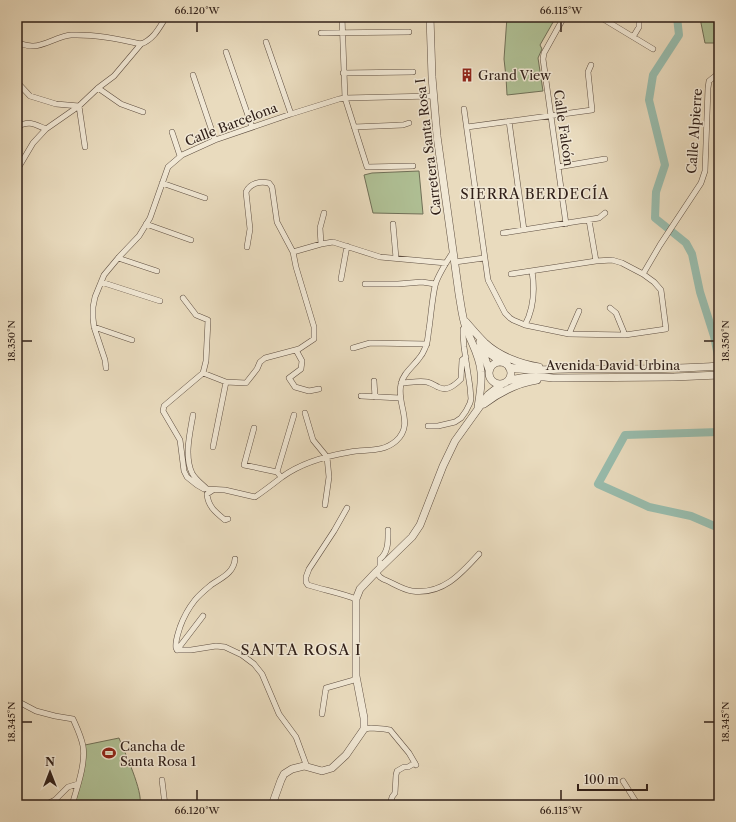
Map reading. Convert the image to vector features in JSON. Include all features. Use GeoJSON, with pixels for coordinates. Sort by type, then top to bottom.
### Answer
{"type":"FeatureCollection","features":[{"type":"Feature","properties":{"kind":"street"},"geometry":{"type":"LineString","coordinates":[[17,170],[33,143],[46,130],[79,106],[98,88],[114,76],[141,44],[155,34],[166,17]]}},
{"type":"Feature","properties":{"kind":"street"},"geometry":{"type":"LineString","coordinates":[[342,17],[345,98],[367,167],[413,166]]}},
{"type":"Feature","properties":{"kind":"street","name":"Carretera Santa Rosa I"},"geometry":{"type":"LineString","coordinates":[[356,599],[360,589],[412,537],[420,525],[443,466],[455,441],[478,409],[480,396],[481,372],[474,344],[465,324],[459,294],[437,136],[433,96],[430,17]]}},
{"type":"Feature","properties":{"kind":"street","name":"Calle Falcón"},"geometry":{"type":"LineString","coordinates":[[564,17],[544,52],[542,59],[566,224]]}},
{"type":"Feature","properties":{"kind":"street"},"geometry":{"type":"LineString","coordinates":[[600,17],[653,49]]}},
{"type":"Feature","properties":{"kind":"street"},"geometry":{"type":"LineString","coordinates":[[633,37],[639,27],[639,17]]}},
{"type":"Feature","properties":{"kind":"street"},"geometry":{"type":"LineString","coordinates":[[321,33],[409,32]]}},
{"type":"Feature","properties":{"kind":"street"},"geometry":{"type":"LineString","coordinates":[[17,42],[33,46],[70,35],[100,37],[141,44]]}},
{"type":"Feature","properties":{"kind":"street"},"geometry":{"type":"LineString","coordinates":[[266,42],[291,114]]}},
{"type":"Feature","properties":{"kind":"street"},"geometry":{"type":"LineString","coordinates":[[226,52],[252,127]]}},
{"type":"Feature","properties":{"kind":"street"},"geometry":{"type":"LineString","coordinates":[[466,127],[592,110],[588,72],[592,66]]}},
{"type":"Feature","properties":{"kind":"street"},"geometry":{"type":"LineString","coordinates":[[344,73],[413,72]]}},
{"type":"Feature","properties":{"kind":"street","name":"Calle Alpierre"},"geometry":{"type":"LineString","coordinates":[[643,274],[677,218],[701,183],[705,171],[709,81],[719,73]]}},
{"type":"Feature","properties":{"kind":"street"},"geometry":{"type":"LineString","coordinates":[[194,75],[215,140]]}},
{"type":"Feature","properties":{"kind":"street"},"geometry":{"type":"LineString","coordinates":[[17,82],[30,96],[56,104],[79,106]]}},
{"type":"Feature","properties":{"kind":"street"},"geometry":{"type":"LineString","coordinates":[[98,88],[121,104],[143,112]]}},
{"type":"Feature","properties":{"kind":"street","name":"Calle Barcelona"},"geometry":{"type":"LineString","coordinates":[[106,368],[105,360],[94,327],[93,318],[93,307],[100,282],[118,258],[139,236],[150,218],[168,167],[180,156],[215,140],[331,101],[345,98],[433,96]]}},
{"type":"Feature","properties":{"kind":"street"},"geometry":{"type":"LineString","coordinates":[[79,106],[85,147]]}},
{"type":"Feature","properties":{"kind":"street"},"geometry":{"type":"LineString","coordinates":[[464,110],[488,280],[505,312],[513,320],[525,325],[569,334],[625,335],[666,329],[661,290],[654,282],[643,274],[622,262],[612,260],[596,261],[511,274]]}},
{"type":"Feature","properties":{"kind":"street"},"geometry":{"type":"LineString","coordinates":[[508,121],[524,230]]}},
{"type":"Feature","properties":{"kind":"street"},"geometry":{"type":"LineString","coordinates":[[17,127],[24,123],[28,123],[46,130]]}},
{"type":"Feature","properties":{"kind":"street"},"geometry":{"type":"LineString","coordinates":[[354,127],[403,125],[409,123]]}},
{"type":"Feature","properties":{"kind":"street"},"geometry":{"type":"LineString","coordinates":[[172,132],[180,156]]}},
{"type":"Feature","properties":{"kind":"street"},"geometry":{"type":"LineString","coordinates":[[558,167],[605,159]]}},
{"type":"Feature","properties":{"kind":"street"},"geometry":{"type":"LineString","coordinates":[[203,373],[226,382],[246,383],[257,370],[260,362],[265,358],[299,349],[314,339],[314,327],[293,252],[277,222],[272,187],[269,183],[265,182],[253,184],[248,187],[246,192],[250,228],[247,247]]}},
{"type":"Feature","properties":{"kind":"street"},"geometry":{"type":"LineString","coordinates":[[162,183],[205,198]]}},
{"type":"Feature","properties":{"kind":"street"},"geometry":{"type":"LineString","coordinates":[[321,244],[320,228],[324,213]]}},
{"type":"Feature","properties":{"kind":"street"},"geometry":{"type":"LineString","coordinates":[[503,233],[589,220],[599,218],[605,213]]}},
{"type":"Feature","properties":{"kind":"street"},"geometry":{"type":"LineString","coordinates":[[589,220],[596,261]]}},
{"type":"Feature","properties":{"kind":"street"},"geometry":{"type":"LineString","coordinates":[[146,224],[191,240]]}},
{"type":"Feature","properties":{"kind":"street"},"geometry":{"type":"LineString","coordinates":[[393,224],[396,258]]}},
{"type":"Feature","properties":{"kind":"street"},"geometry":{"type":"LineString","coordinates":[[293,252],[332,242],[380,257],[446,263]]}},
{"type":"Feature","properties":{"kind":"street"},"geometry":{"type":"LineString","coordinates":[[341,279],[347,246]]}},
{"type":"Feature","properties":{"kind":"street"},"geometry":{"type":"LineString","coordinates":[[183,298],[196,315],[208,320],[206,361],[203,373],[164,406],[163,411],[180,440],[184,470],[187,477],[197,485],[207,490],[224,490],[255,497],[281,477],[307,463],[351,452],[378,450],[388,447],[396,442],[404,431],[405,424],[400,398],[401,383],[405,374],[421,357],[427,344],[435,284],[453,252]]}},
{"type":"Feature","properties":{"kind":"street"},"geometry":{"type":"LineString","coordinates":[[118,258],[157,271]]}},
{"type":"Feature","properties":{"kind":"street"},"geometry":{"type":"LineString","coordinates":[[455,262],[484,258]]}},
{"type":"Feature","properties":{"kind":"street"},"geometry":{"type":"LineString","coordinates":[[525,325],[530,317],[534,295],[532,271]]}},
{"type":"Feature","properties":{"kind":"street"},"geometry":{"type":"LineString","coordinates":[[100,282],[160,301]]}},
{"type":"Feature","properties":{"kind":"street"},"geometry":{"type":"LineString","coordinates":[[365,284],[422,282],[435,284]]}},
{"type":"Feature","properties":{"kind":"street"},"geometry":{"type":"LineString","coordinates":[[610,308],[616,313],[625,335]]}},
{"type":"Feature","properties":{"kind":"street"},"geometry":{"type":"LineString","coordinates":[[569,334],[579,311]]}},
{"type":"Feature","properties":{"kind":"street"},"geometry":{"type":"LineString","coordinates":[[428,426],[438,426],[455,422],[461,418],[468,409],[471,394],[463,334],[465,324]]}},
{"type":"Feature","properties":{"kind":"street"},"geometry":{"type":"LineString","coordinates":[[465,324],[485,343],[500,353],[518,362],[553,369]]}},
{"type":"Feature","properties":{"kind":"street","name":"Carretera Santa Rosa I"},"geometry":{"type":"LineString","coordinates":[[465,324],[486,351],[501,362]]}},
{"type":"Feature","properties":{"kind":"street","name":"Carretera Santa Rosa I"},"geometry":{"type":"LineString","coordinates":[[465,324],[484,356],[489,372]]}},
{"type":"Feature","properties":{"kind":"street"},"geometry":{"type":"LineString","coordinates":[[94,327],[132,340]]}},
{"type":"Feature","properties":{"kind":"street"},"geometry":{"type":"LineString","coordinates":[[353,348],[370,343],[427,344]]}},
{"type":"Feature","properties":{"kind":"street"},"geometry":{"type":"LineString","coordinates":[[296,350],[302,361],[301,369],[289,378],[295,387],[309,391],[319,388]]}},
{"type":"Feature","properties":{"kind":"street"},"geometry":{"type":"LineString","coordinates":[[401,383],[425,382],[444,389],[453,387],[461,379],[462,360],[466,357]]}},
{"type":"Feature","properties":{"kind":"street"},"geometry":{"type":"LineString","coordinates":[[501,362],[509,366],[511,373],[510,377],[505,383],[488,395],[478,409],[491,366],[494,363],[501,362]]}},
{"type":"Feature","properties":{"kind":"street","name":"Avenida David Urbina"},"geometry":{"type":"LineString","coordinates":[[509,366],[523,370],[699,368],[719,366]]}},
{"type":"Feature","properties":{"kind":"street"},"geometry":{"type":"LineString","coordinates":[[489,372],[490,379],[493,382],[497,384],[505,383]]}},
{"type":"Feature","properties":{"kind":"street","name":"Avenida David Urbina"},"geometry":{"type":"LineString","coordinates":[[505,383],[516,378],[535,376],[553,378],[702,377],[719,375]]}},
{"type":"Feature","properties":{"kind":"street"},"geometry":{"type":"LineString","coordinates":[[478,409],[498,394],[517,385],[536,380],[553,378]]}},
{"type":"Feature","properties":{"kind":"street"},"geometry":{"type":"LineString","coordinates":[[374,381],[375,397]]}},
{"type":"Feature","properties":{"kind":"street"},"geometry":{"type":"LineString","coordinates":[[212,447],[226,382]]}},
{"type":"Feature","properties":{"kind":"street"},"geometry":{"type":"LineString","coordinates":[[361,396],[400,398]]}},
{"type":"Feature","properties":{"kind":"street"},"geometry":{"type":"LineString","coordinates":[[305,413],[313,440],[327,457],[329,477],[325,505]]}},
{"type":"Feature","properties":{"kind":"street"},"geometry":{"type":"LineString","coordinates":[[193,415],[188,442],[188,460],[192,472],[207,490]]}},
{"type":"Feature","properties":{"kind":"street"},"geometry":{"type":"LineString","coordinates":[[277,472],[294,415]]}},
{"type":"Feature","properties":{"kind":"street"},"geometry":{"type":"LineString","coordinates":[[254,428],[244,464],[277,472],[281,477]]}},
{"type":"Feature","properties":{"kind":"street"},"geometry":{"type":"LineString","coordinates":[[213,490],[207,494],[208,501],[214,510],[224,520],[228,519]]}},
{"type":"Feature","properties":{"kind":"street"},"geometry":{"type":"LineString","coordinates":[[272,805],[284,774],[292,769],[304,766],[322,771],[332,768],[346,754],[364,729],[364,718],[356,676],[356,599],[346,594],[331,592],[308,585],[306,582],[309,569],[347,508]]}},
{"type":"Feature","properties":{"kind":"street"},"geometry":{"type":"LineString","coordinates":[[388,530],[388,540],[385,554],[380,559],[378,570],[380,577],[410,591],[427,591],[440,588],[461,574],[479,554]]}},
{"type":"Feature","properties":{"kind":"street"},"geometry":{"type":"LineString","coordinates":[[177,650],[175,642],[186,611],[211,585],[232,570],[236,559]]}},
{"type":"Feature","properties":{"kind":"street"},"geometry":{"type":"LineString","coordinates":[[177,650],[204,616]]}},
{"type":"Feature","properties":{"kind":"street"},"geometry":{"type":"LineString","coordinates":[[177,650],[191,650],[216,646],[225,647],[242,655],[254,664],[262,674],[279,714],[296,737],[307,767]]}},
{"type":"Feature","properties":{"kind":"street"},"geometry":{"type":"LineString","coordinates":[[322,714],[326,688],[354,680],[356,676]]}},
{"type":"Feature","properties":{"kind":"street"},"geometry":{"type":"LineString","coordinates":[[17,701],[36,711],[73,719],[80,735],[83,748],[78,784],[72,805]]}},
{"type":"Feature","properties":{"kind":"street"},"geometry":{"type":"LineString","coordinates":[[364,729],[371,728],[390,730],[409,753],[415,764],[397,772],[395,793],[392,797],[390,805]]}},
{"type":"Feature","properties":{"kind":"street"},"geometry":{"type":"LineString","coordinates":[[162,780],[165,805]]}},
{"type":"Feature","properties":{"kind":"street"},"geometry":{"type":"LineString","coordinates":[[623,781],[638,805]]}},
{"type":"Feature","properties":{"kind":"street"},"geometry":{"type":"LineString","coordinates":[[45,805],[55,800],[68,787],[78,784]]}},
{"type":"Feature","properties":{"kind":"green space"},"geometry":{"type":"Polygon","coordinates":[[[507,17],[556,17],[540,45],[542,49],[538,58],[543,91],[507,95],[504,59],[507,17]]]}},
{"type":"Feature","properties":{"kind":"green space"},"geometry":{"type":"Polygon","coordinates":[[[719,17],[719,43],[705,43],[700,18],[719,17]]]}},
{"type":"Feature","properties":{"kind":"green space"},"geometry":{"type":"Polygon","coordinates":[[[419,171],[423,214],[373,213],[364,175],[372,173],[419,171]]]}},
{"type":"Feature","properties":{"kind":"green space"},"geometry":{"type":"Polygon","coordinates":[[[119,738],[139,791],[140,805],[75,805],[82,773],[85,745],[119,738]]]}},
{"type":"Feature","properties":{"kind":"waterway"},"geometry":{"type":"LineString","coordinates":[[677,17],[679,35],[653,75],[649,100],[665,165],[656,192],[655,218],[686,243],[692,254],[700,292],[714,336],[719,361]]}},
{"type":"Feature","properties":{"kind":"waterway"},"geometry":{"type":"LineString","coordinates":[[719,432],[625,435],[598,484],[649,507],[691,516],[719,528]]}},
{"type":"Feature","properties":{"kind":"place","name":"Grand View"},"geometry":{"type":"Point","coordinates":[467,75]}},
{"type":"Feature","properties":{"kind":"place","name":"Cancha de Santa Rosa 1"},"geometry":{"type":"Point","coordinates":[109,753]}},
{"type":"Feature","properties":{"kind":"district","name":"SIERRA BERDECÍA"},"geometry":{"type":"Point","coordinates":[535,194]}},
{"type":"Feature","properties":{"kind":"district","name":"SANTA ROSA I"},"geometry":{"type":"Point","coordinates":[301,650]}}]}
